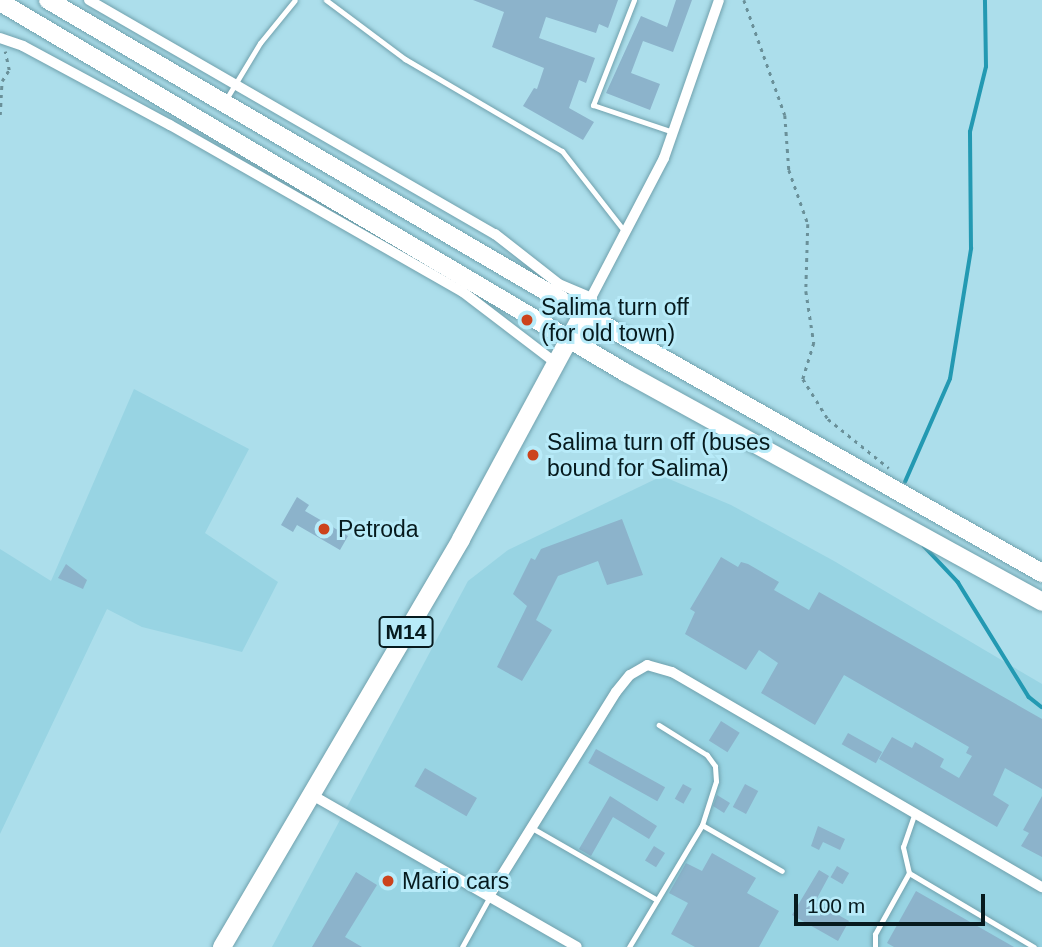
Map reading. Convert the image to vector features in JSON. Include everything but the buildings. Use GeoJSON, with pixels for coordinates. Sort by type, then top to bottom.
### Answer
{"type":"FeatureCollection","features":[{"type":"Feature","properties":{"kind":"highway"},"geometry":{"type":"LineString","coordinates":[[48,0],[223,104],[588,306],[897,491],[1042,573]]}},
{"type":"Feature","properties":{"kind":"highway"},"geometry":{"type":"LineString","coordinates":[[0,2],[323,190],[569,339],[1042,602]]}},
{"type":"Feature","properties":{"kind":"highway","name":"M14"},"geometry":{"type":"LineString","coordinates":[[222,947],[461,539],[588,306]]}},
{"type":"Feature","properties":{"kind":"street"},"geometry":{"type":"LineString","coordinates":[[89,0],[233,86],[495,234],[588,306],[627,235],[673,132],[719,0]]}},
{"type":"Feature","properties":{"kind":"street"},"geometry":{"type":"LineString","coordinates":[[0,39],[23,46],[170,125],[451,285],[556,363]]}},
{"type":"Feature","properties":{"kind":"street"},"geometry":{"type":"LineString","coordinates":[[489,896],[616,692],[630,674],[647,665],[672,671],[1042,887]]}},
{"type":"Feature","properties":{"kind":"street"},"geometry":{"type":"LineString","coordinates":[[312,794],[577,947]]}},
{"type":"Feature","properties":{"kind":"lane"},"geometry":{"type":"LineString","coordinates":[[223,104],[295,0]]}},
{"type":"Feature","properties":{"kind":"lane"},"geometry":{"type":"LineString","coordinates":[[326,0],[405,59],[562,151],[627,235]]}},
{"type":"Feature","properties":{"kind":"lane"},"geometry":{"type":"LineString","coordinates":[[634,0],[593,105],[673,132]]}},
{"type":"Feature","properties":{"kind":"lane"},"geometry":{"type":"LineString","coordinates":[[629,947],[702,825],[713,796],[715,766],[707,755],[659,725]]}},
{"type":"Feature","properties":{"kind":"lane"},"geometry":{"type":"LineString","coordinates":[[875,947],[875,934],[909,873],[903,847],[915,813]]}},
{"type":"Feature","properties":{"kind":"lane"},"geometry":{"type":"LineString","coordinates":[[702,825],[782,871]]}},
{"type":"Feature","properties":{"kind":"lane"},"geometry":{"type":"LineString","coordinates":[[532,828],[657,900]]}},
{"type":"Feature","properties":{"kind":"lane"},"geometry":{"type":"LineString","coordinates":[[909,873],[1034,947]]}},
{"type":"Feature","properties":{"kind":"lane"},"geometry":{"type":"LineString","coordinates":[[462,947],[489,896]]}},
{"type":"Feature","properties":{"kind":"path"},"geometry":{"type":"LineString","coordinates":[[744,0],[785,115],[789,170],[807,224],[807,290],[814,343],[803,379],[828,419],[892,470],[897,491]]}},
{"type":"Feature","properties":{"kind":"path"},"geometry":{"type":"LineString","coordinates":[[0,39],[9,70],[2,81],[0,115]]}},
{"type":"Feature","properties":{"kind":"shaded area"},"geometry":{"type":"Polygon","coordinates":[[[134,389],[249,449],[205,533],[278,582],[242,652],[142,627],[107,609],[0,834],[0,549],[51,581],[134,389]]]}},
{"type":"Feature","properties":{"kind":"shaded area"},"geometry":{"type":"Polygon","coordinates":[[[662,476],[731,505],[834,561],[1042,684],[1042,947],[272,947],[468,581],[508,550],[662,476]]]}},
{"type":"Feature","properties":{"kind":"waterway"},"geometry":{"type":"LineString","coordinates":[[905,482],[950,379],[971,249],[970,132],[986,67],[985,0]]}},
{"type":"Feature","properties":{"kind":"waterway"},"geometry":{"type":"LineString","coordinates":[[924,546],[958,582],[1029,697],[1042,707]]}},
{"type":"Feature","properties":{"kind":"place","name":"Salima turn off (for old town)"},"geometry":{"type":"Point","coordinates":[527,320]}},
{"type":"Feature","properties":{"kind":"place","name":"Salima turn off (buses bound for Salima)"},"geometry":{"type":"Point","coordinates":[533,455]}},
{"type":"Feature","properties":{"kind":"place","name":"Petroda"},"geometry":{"type":"Point","coordinates":[324,529]}},
{"type":"Feature","properties":{"kind":"place","name":"Mario cars"},"geometry":{"type":"Point","coordinates":[388,881]}}]}
